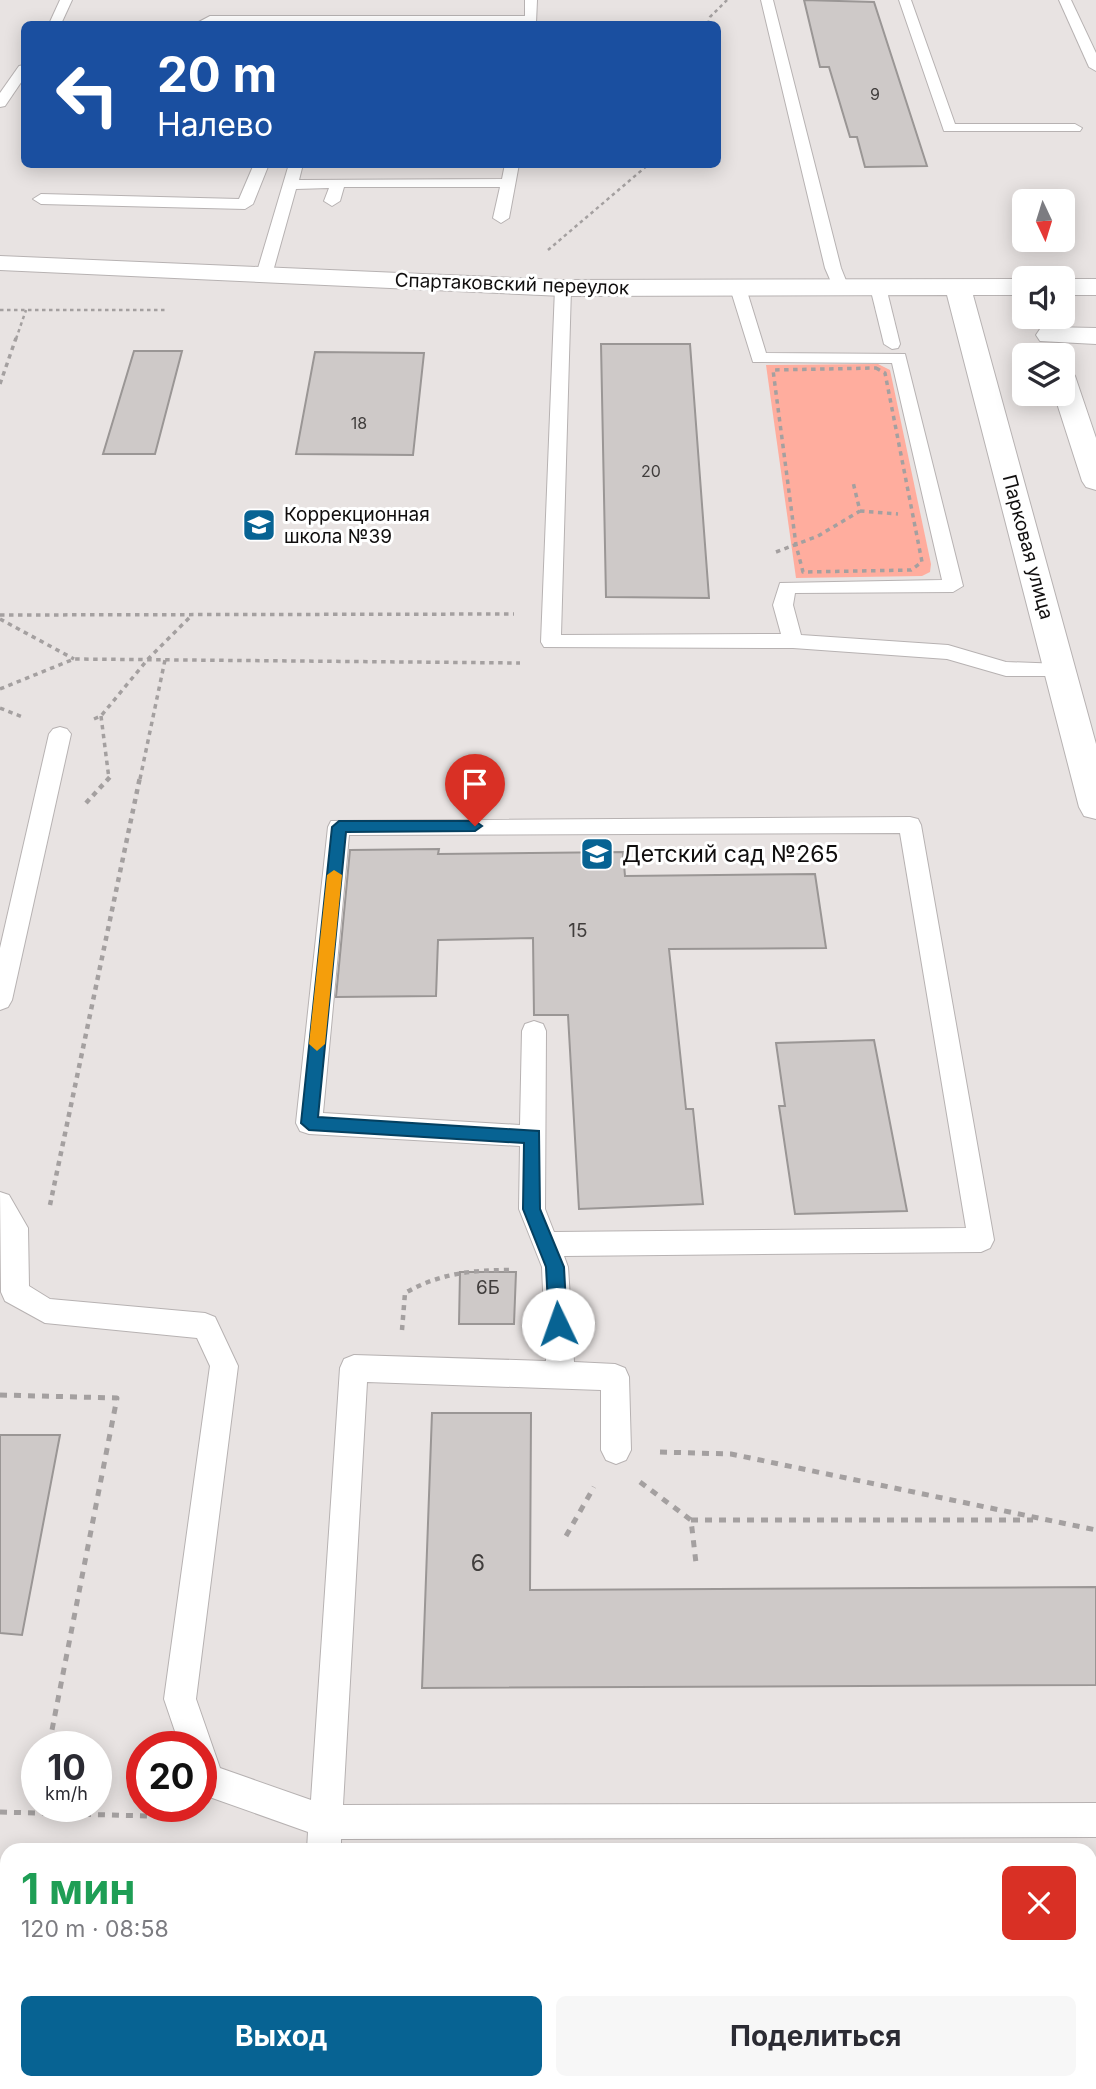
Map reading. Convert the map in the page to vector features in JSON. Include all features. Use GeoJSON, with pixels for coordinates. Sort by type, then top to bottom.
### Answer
{"type":"FeatureCollection","features":[{"type":"Feature","properties":{"kind":"street","name":"Спартаковский переулок"},"geometry":{"type":"LineString","coordinates":[[0,263],[563,288],[1012,287]]}},
{"type":"Feature","properties":{"kind":"street","name":"Парковая улица"},"geometry":{"type":"LineString","coordinates":[[958,287],[1096,807]]}},
{"type":"Feature","properties":{"kind":"street"},"geometry":{"type":"LineString","coordinates":[[1075,287],[1096,287]]}},
{"type":"Feature","properties":{"kind":"street"},"geometry":{"type":"LineString","coordinates":[[1049,336],[1096,336]]}},
{"type":"Feature","properties":{"kind":"street"},"geometry":{"type":"LineString","coordinates":[[1072,406],[1096,481]]}},
{"type":"Feature","properties":{"kind":"lane"},"geometry":{"type":"LineString","coordinates":[[56,21],[66,0]]}},
{"type":"Feature","properties":{"kind":"lane"},"geometry":{"type":"LineString","coordinates":[[427,21],[531,20],[531,0]]}},
{"type":"Feature","properties":{"kind":"lane"},"geometry":{"type":"LineString","coordinates":[[767,0],[841,288]]}},
{"type":"Feature","properties":{"kind":"lane"},"geometry":{"type":"LineString","coordinates":[[905,0],[949,128],[1075,128]]}},
{"type":"Feature","properties":{"kind":"lane"},"geometry":{"type":"LineString","coordinates":[[1065,0],[1096,67]]}},
{"type":"Feature","properties":{"kind":"lane"},"geometry":{"type":"LineString","coordinates":[[208,21],[266,21]]}},
{"type":"Feature","properties":{"kind":"lane"},"geometry":{"type":"LineString","coordinates":[[1,103],[21,73]]}},
{"type":"Feature","properties":{"kind":"lane"},"geometry":{"type":"LineString","coordinates":[[1,103],[21,102]]}},
{"type":"Feature","properties":{"kind":"lane"},"geometry":{"type":"LineString","coordinates":[[41,199],[245,204],[260,168]]}},
{"type":"Feature","properties":{"kind":"lane"},"geometry":{"type":"LineString","coordinates":[[264,275],[295,168]]}},
{"type":"Feature","properties":{"kind":"lane"},"geometry":{"type":"LineString","coordinates":[[501,218],[511,168]]}},
{"type":"Feature","properties":{"kind":"lane"},"geometry":{"type":"LineString","coordinates":[[332,201],[338,183]]}},
{"type":"Feature","properties":{"kind":"lane"},"geometry":{"type":"LineString","coordinates":[[289,185],[508,183]]}},
{"type":"Feature","properties":{"kind":"lane"},"geometry":{"type":"LineString","coordinates":[[878,287],[892,344]]}},
{"type":"Feature","properties":{"kind":"lane"},"geometry":{"type":"LineString","coordinates":[[563,288],[551,642],[793,640],[948,652],[1006,669],[1062,671]]}},
{"type":"Feature","properties":{"kind":"lane"},"geometry":{"type":"LineString","coordinates":[[738,288],[759,358],[899,358],[953,586],[787,587],[783,605],[793,640]]}},
{"type":"Feature","properties":{"kind":"lane"},"geometry":{"type":"LineString","coordinates":[[0,1000],[60,734]]}},
{"type":"Feature","properties":{"kind":"lane"},"geometry":{"type":"LineString","coordinates":[[533,1136],[309,1123],[339,827],[910,825],[981,1240],[545,1244]]}},
{"type":"Feature","properties":{"kind":"lane"},"geometry":{"type":"LineString","coordinates":[[534,1031],[532,1209],[555,1272],[561,1375]]}},
{"type":"Feature","properties":{"kind":"lane"},"geometry":{"type":"LineString","coordinates":[[0,1203],[15,1228],[15,1292],[46,1311],[205,1326],[223,1366],[180,1699],[191,1731]]}},
{"type":"Feature","properties":{"kind":"lane"},"geometry":{"type":"LineString","coordinates":[[325,1836],[354,1368],[615,1377],[616,1450]]}},
{"type":"Feature","properties":{"kind":"lane"},"geometry":{"type":"LineString","coordinates":[[217,1784],[325,1836],[1096,1820]]}},
{"type":"Feature","properties":{"kind":"path"},"geometry":{"type":"LineString","coordinates":[[709,21],[727,0]]}},
{"type":"Feature","properties":{"kind":"path"},"geometry":{"type":"LineString","coordinates":[[524,287],[530,264],[569,235],[644,168]]}},
{"type":"Feature","properties":{"kind":"path"},"geometry":{"type":"LineString","coordinates":[[0,384],[26,310]]}},
{"type":"Feature","properties":{"kind":"path"},"geometry":{"type":"LineString","coordinates":[[876,368],[885,373],[913,515],[922,562],[911,570],[803,572],[796,545],[773,370],[876,368]]}},
{"type":"Feature","properties":{"kind":"path"},"geometry":{"type":"LineString","coordinates":[[853,482],[860,511]]}},
{"type":"Feature","properties":{"kind":"path"},"geometry":{"type":"LineString","coordinates":[[775,553],[818,536],[860,511],[913,515]]}},
{"type":"Feature","properties":{"kind":"path"},"geometry":{"type":"LineString","coordinates":[[60,734],[101,716],[148,660],[192,614]]}},
{"type":"Feature","properties":{"kind":"path"},"geometry":{"type":"LineString","coordinates":[[0,617],[552,614]]}},
{"type":"Feature","properties":{"kind":"path"},"geometry":{"type":"LineString","coordinates":[[0,617],[74,659]]}},
{"type":"Feature","properties":{"kind":"path"},"geometry":{"type":"LineString","coordinates":[[0,689],[74,659],[522,663],[551,642]]}},
{"type":"Feature","properties":{"kind":"path"},"geometry":{"type":"LineString","coordinates":[[50,1206],[165,660]]}},
{"type":"Feature","properties":{"kind":"path"},"geometry":{"type":"LineString","coordinates":[[404,1293],[426,1279],[461,1270],[555,1272]]}},
{"type":"Feature","properties":{"kind":"path"},"geometry":{"type":"LineString","coordinates":[[0,1395],[117,1398],[52,1731]]}},
{"type":"Feature","properties":{"kind":"path"},"geometry":{"type":"LineString","coordinates":[[616,1450],[646,1489],[691,1520],[1045,1520]]}},
{"type":"Feature","properties":{"kind":"path"},"geometry":{"type":"LineString","coordinates":[[616,1450],[731,1454],[1096,1530]]}},
{"type":"Feature","properties":{"kind":"path"},"geometry":{"type":"LineString","coordinates":[[566,1536],[616,1450]]}},
{"type":"Feature","properties":{"kind":"path"},"geometry":{"type":"LineString","coordinates":[[691,1520],[696,1563]]}},
{"type":"Feature","properties":{"kind":"path"},"geometry":{"type":"LineString","coordinates":[[0,1812],[126,1816]]}},
{"type":"Feature","properties":{"kind":"shaded area"},"geometry":{"type":"Polygon","coordinates":[[[878,364],[890,370],[931,564],[930,572],[922,576],[796,578],[766,365],[878,364]]]}},
{"type":"Feature","properties":{"kind":"building"},"geometry":{"type":"Polygon","coordinates":[[[804,0],[874,2],[927,166],[865,167],[857,137],[850,137],[829,67],[820,67],[804,0]]]}},
{"type":"Feature","properties":{"kind":"building"},"geometry":{"type":"Polygon","coordinates":[[[601,344],[690,344],[709,598],[606,597],[601,344]]]}},
{"type":"Feature","properties":{"kind":"building"},"geometry":{"type":"Polygon","coordinates":[[[134,351],[182,351],[155,454],[103,454],[134,351]]]}},
{"type":"Feature","properties":{"kind":"building"},"geometry":{"type":"Polygon","coordinates":[[[315,352],[424,353],[413,455],[296,454],[315,352]]]}},
{"type":"Feature","properties":{"kind":"building"},"geometry":{"type":"Polygon","coordinates":[[[439,849],[438,854],[623,852],[625,876],[815,874],[826,948],[669,949],[686,1109],[693,1109],[703,1204],[579,1209],[568,1015],[534,1015],[533,938],[438,940],[436,996],[336,997],[350,850],[439,849]]]}},
{"type":"Feature","properties":{"kind":"building"},"geometry":{"type":"Polygon","coordinates":[[[874,1040],[907,1211],[795,1214],[779,1106],[785,1106],[776,1043],[874,1040]]]}},
{"type":"Feature","properties":{"kind":"building"},"geometry":{"type":"Polygon","coordinates":[[[460,1272],[516,1272],[514,1324],[459,1324],[460,1272]]]}},
{"type":"Feature","properties":{"kind":"building"},"geometry":{"type":"Polygon","coordinates":[[[432,1413],[531,1413],[530,1590],[1096,1587],[1096,1685],[422,1688],[432,1413]]]}},
{"type":"Feature","properties":{"kind":"building"},"geometry":{"type":"Polygon","coordinates":[[[0,1435],[60,1435],[22,1635],[0,1633],[0,1435]]]}},
{"type":"Feature","properties":{"kind":"slow traffic"},"geometry":{"type":"LineString","coordinates":[[317,1044],[334,875]]}},
{"type":"Feature","properties":{"kind":"place","name":"Коррекционная школа №39"},"geometry":{"type":"Point","coordinates":[259,525]}},
{"type":"Feature","properties":{"kind":"place","name":"Детский сад №265"},"geometry":{"type":"Point","coordinates":[597,854]}},
{"type":"Feature","properties":{"kind":"route"},"geometry":{"type":"LineString","coordinates":[[475,826],[339,827],[309,1123],[533,1136],[532,1209],[555,1267],[558,1324]]}}]}
